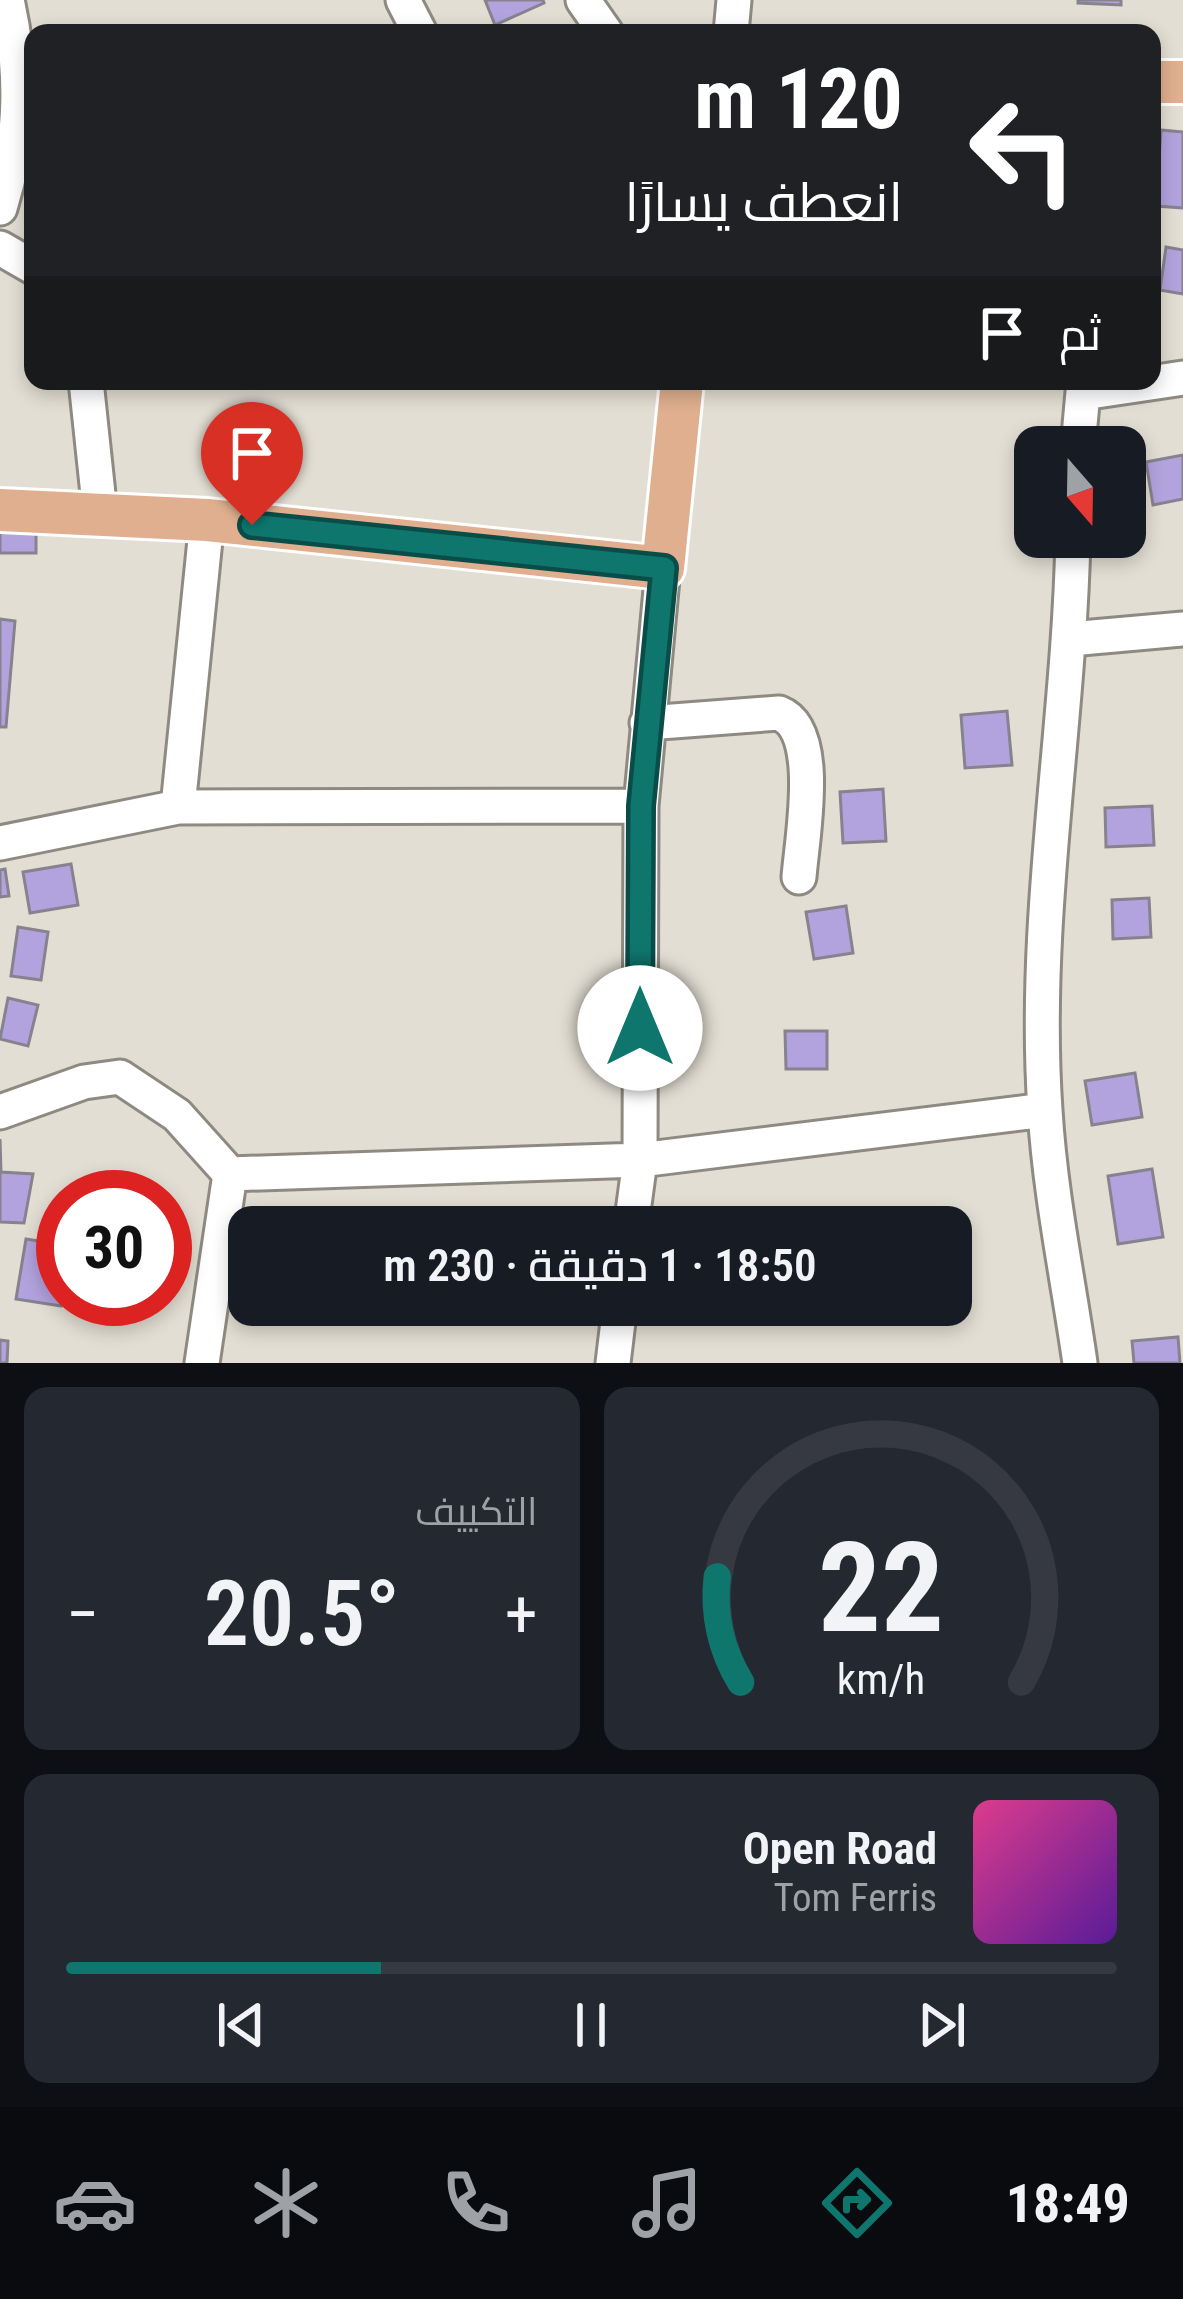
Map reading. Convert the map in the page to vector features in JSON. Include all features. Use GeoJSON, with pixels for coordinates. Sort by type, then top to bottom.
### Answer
{"type":"FeatureCollection","features":[{"type":"Feature","properties":{"kind":"main road"},"geometry":{"type":"LineString","coordinates":[[0,510],[207,520],[664,568],[681,390]]}},
{"type":"Feature","properties":{"kind":"street"},"geometry":{"type":"LineString","coordinates":[[0,208],[14,160],[20,102],[18,50],[7,0]]}},
{"type":"Feature","properties":{"kind":"street"},"geometry":{"type":"LineString","coordinates":[[87,390],[100,513]]}},
{"type":"Feature","properties":{"kind":"street"},"geometry":{"type":"LineString","coordinates":[[1080,426],[1083,390]]}},
{"type":"Feature","properties":{"kind":"street"},"geometry":{"type":"LineString","coordinates":[[178,807],[207,520]]}},
{"type":"Feature","properties":{"kind":"street"},"geometry":{"type":"LineString","coordinates":[[1072,558],[1070,639],[1048,841],[1045,1110],[1080,1363]]}},
{"type":"Feature","properties":{"kind":"street"},"geometry":{"type":"LineString","coordinates":[[634,1206],[640,1160],[641,806],[664,568]]}},
{"type":"Feature","properties":{"kind":"street"},"geometry":{"type":"LineString","coordinates":[[1070,639],[1183,629]]}},
{"type":"Feature","properties":{"kind":"street"},"geometry":{"type":"LineString","coordinates":[[647,723],[779,713],[795,724],[803,734],[806,769],[799,877]]}},
{"type":"Feature","properties":{"kind":"street"},"geometry":{"type":"LineString","coordinates":[[0,843],[178,807],[641,806]]}},
{"type":"Feature","properties":{"kind":"street"},"geometry":{"type":"LineString","coordinates":[[0,1112],[84,1082],[120,1077],[177,1115],[230,1174]]}},
{"type":"Feature","properties":{"kind":"street"},"geometry":{"type":"LineString","coordinates":[[230,1174],[640,1160],[1045,1110]]}},
{"type":"Feature","properties":{"kind":"street"},"geometry":{"type":"LineString","coordinates":[[202,1363],[230,1174]]}},
{"type":"Feature","properties":{"kind":"street"},"geometry":{"type":"LineString","coordinates":[[613,1363],[617,1326]]}},
{"type":"Feature","properties":{"kind":"building"},"geometry":{"type":"Polygon","coordinates":[[[485,0],[543,0],[544,3],[495,24],[485,0]]]}},
{"type":"Feature","properties":{"kind":"building"},"geometry":{"type":"Polygon","coordinates":[[[1121,0],[1121,5],[1078,3],[1121,0]]]}},
{"type":"Feature","properties":{"kind":"building"},"geometry":{"type":"Polygon","coordinates":[[[1161,130],[1183,132],[1183,208],[1161,206],[1161,130]]]}},
{"type":"Feature","properties":{"kind":"building"},"geometry":{"type":"Polygon","coordinates":[[[1166,247],[1183,250],[1183,294],[1161,290],[1166,247]]]}},
{"type":"Feature","properties":{"kind":"building"},"geometry":{"type":"Polygon","coordinates":[[[1183,455],[1183,499],[1153,505],[1146,462],[1183,455]]]}},
{"type":"Feature","properties":{"kind":"building"},"geometry":{"type":"Polygon","coordinates":[[[0,525],[36,525],[36,553],[0,553],[0,525]]]}},
{"type":"Feature","properties":{"kind":"building"},"geometry":{"type":"Polygon","coordinates":[[[0,619],[15,621],[6,727],[0,727],[0,619]]]}},
{"type":"Feature","properties":{"kind":"building"},"geometry":{"type":"Polygon","coordinates":[[[1007,711],[1012,765],[965,768],[961,715],[1007,711]]]}},
{"type":"Feature","properties":{"kind":"building"},"geometry":{"type":"Polygon","coordinates":[[[883,789],[886,841],[843,843],[840,792],[883,789]]]}},
{"type":"Feature","properties":{"kind":"building"},"geometry":{"type":"Polygon","coordinates":[[[1152,806],[1154,845],[1106,847],[1105,808],[1152,806]]]}},
{"type":"Feature","properties":{"kind":"building"},"geometry":{"type":"Polygon","coordinates":[[[71,864],[78,905],[30,913],[23,872],[71,864]]]}},
{"type":"Feature","properties":{"kind":"building"},"geometry":{"type":"Polygon","coordinates":[[[5,869],[9,896],[0,897],[0,870],[5,869]]]}},
{"type":"Feature","properties":{"kind":"building"},"geometry":{"type":"Polygon","coordinates":[[[1149,898],[1151,937],[1113,939],[1112,900],[1149,898]]]}},
{"type":"Feature","properties":{"kind":"building"},"geometry":{"type":"Polygon","coordinates":[[[846,906],[853,953],[814,959],[806,912],[846,906]]]}},
{"type":"Feature","properties":{"kind":"building"},"geometry":{"type":"Polygon","coordinates":[[[18,927],[48,932],[41,980],[11,976],[18,927]]]}},
{"type":"Feature","properties":{"kind":"building"},"geometry":{"type":"Polygon","coordinates":[[[8,998],[38,1005],[28,1046],[0,1039],[8,998]]]}},
{"type":"Feature","properties":{"kind":"building"},"geometry":{"type":"Polygon","coordinates":[[[785,1031],[827,1031],[827,1069],[786,1069],[785,1031]]]}},
{"type":"Feature","properties":{"kind":"building"},"geometry":{"type":"Polygon","coordinates":[[[1135,1073],[1142,1117],[1092,1125],[1085,1081],[1135,1073]]]}},
{"type":"Feature","properties":{"kind":"building"},"geometry":{"type":"Polygon","coordinates":[[[0,1139],[1,1172],[33,1174],[24,1223],[0,1222],[0,1139]]]}},
{"type":"Feature","properties":{"kind":"building"},"geometry":{"type":"Polygon","coordinates":[[[1152,1169],[1163,1237],[1118,1244],[1108,1176],[1152,1169]]]}},
{"type":"Feature","properties":{"kind":"building"},"geometry":{"type":"Polygon","coordinates":[[[26,1239],[36,1241],[36,1302],[16,1299],[26,1239]]]}},
{"type":"Feature","properties":{"kind":"building"},"geometry":{"type":"Polygon","coordinates":[[[1178,1337],[1180,1363],[1134,1363],[1132,1341],[1178,1337]]]}},
{"type":"Feature","properties":{"kind":"building"},"geometry":{"type":"Polygon","coordinates":[[[0,1340],[8,1341],[7,1363],[0,1363],[0,1340]]]}},
{"type":"Feature","properties":{"kind":"route"},"geometry":{"type":"LineString","coordinates":[[252,525],[664,568],[641,806],[640,1028]]}}]}
